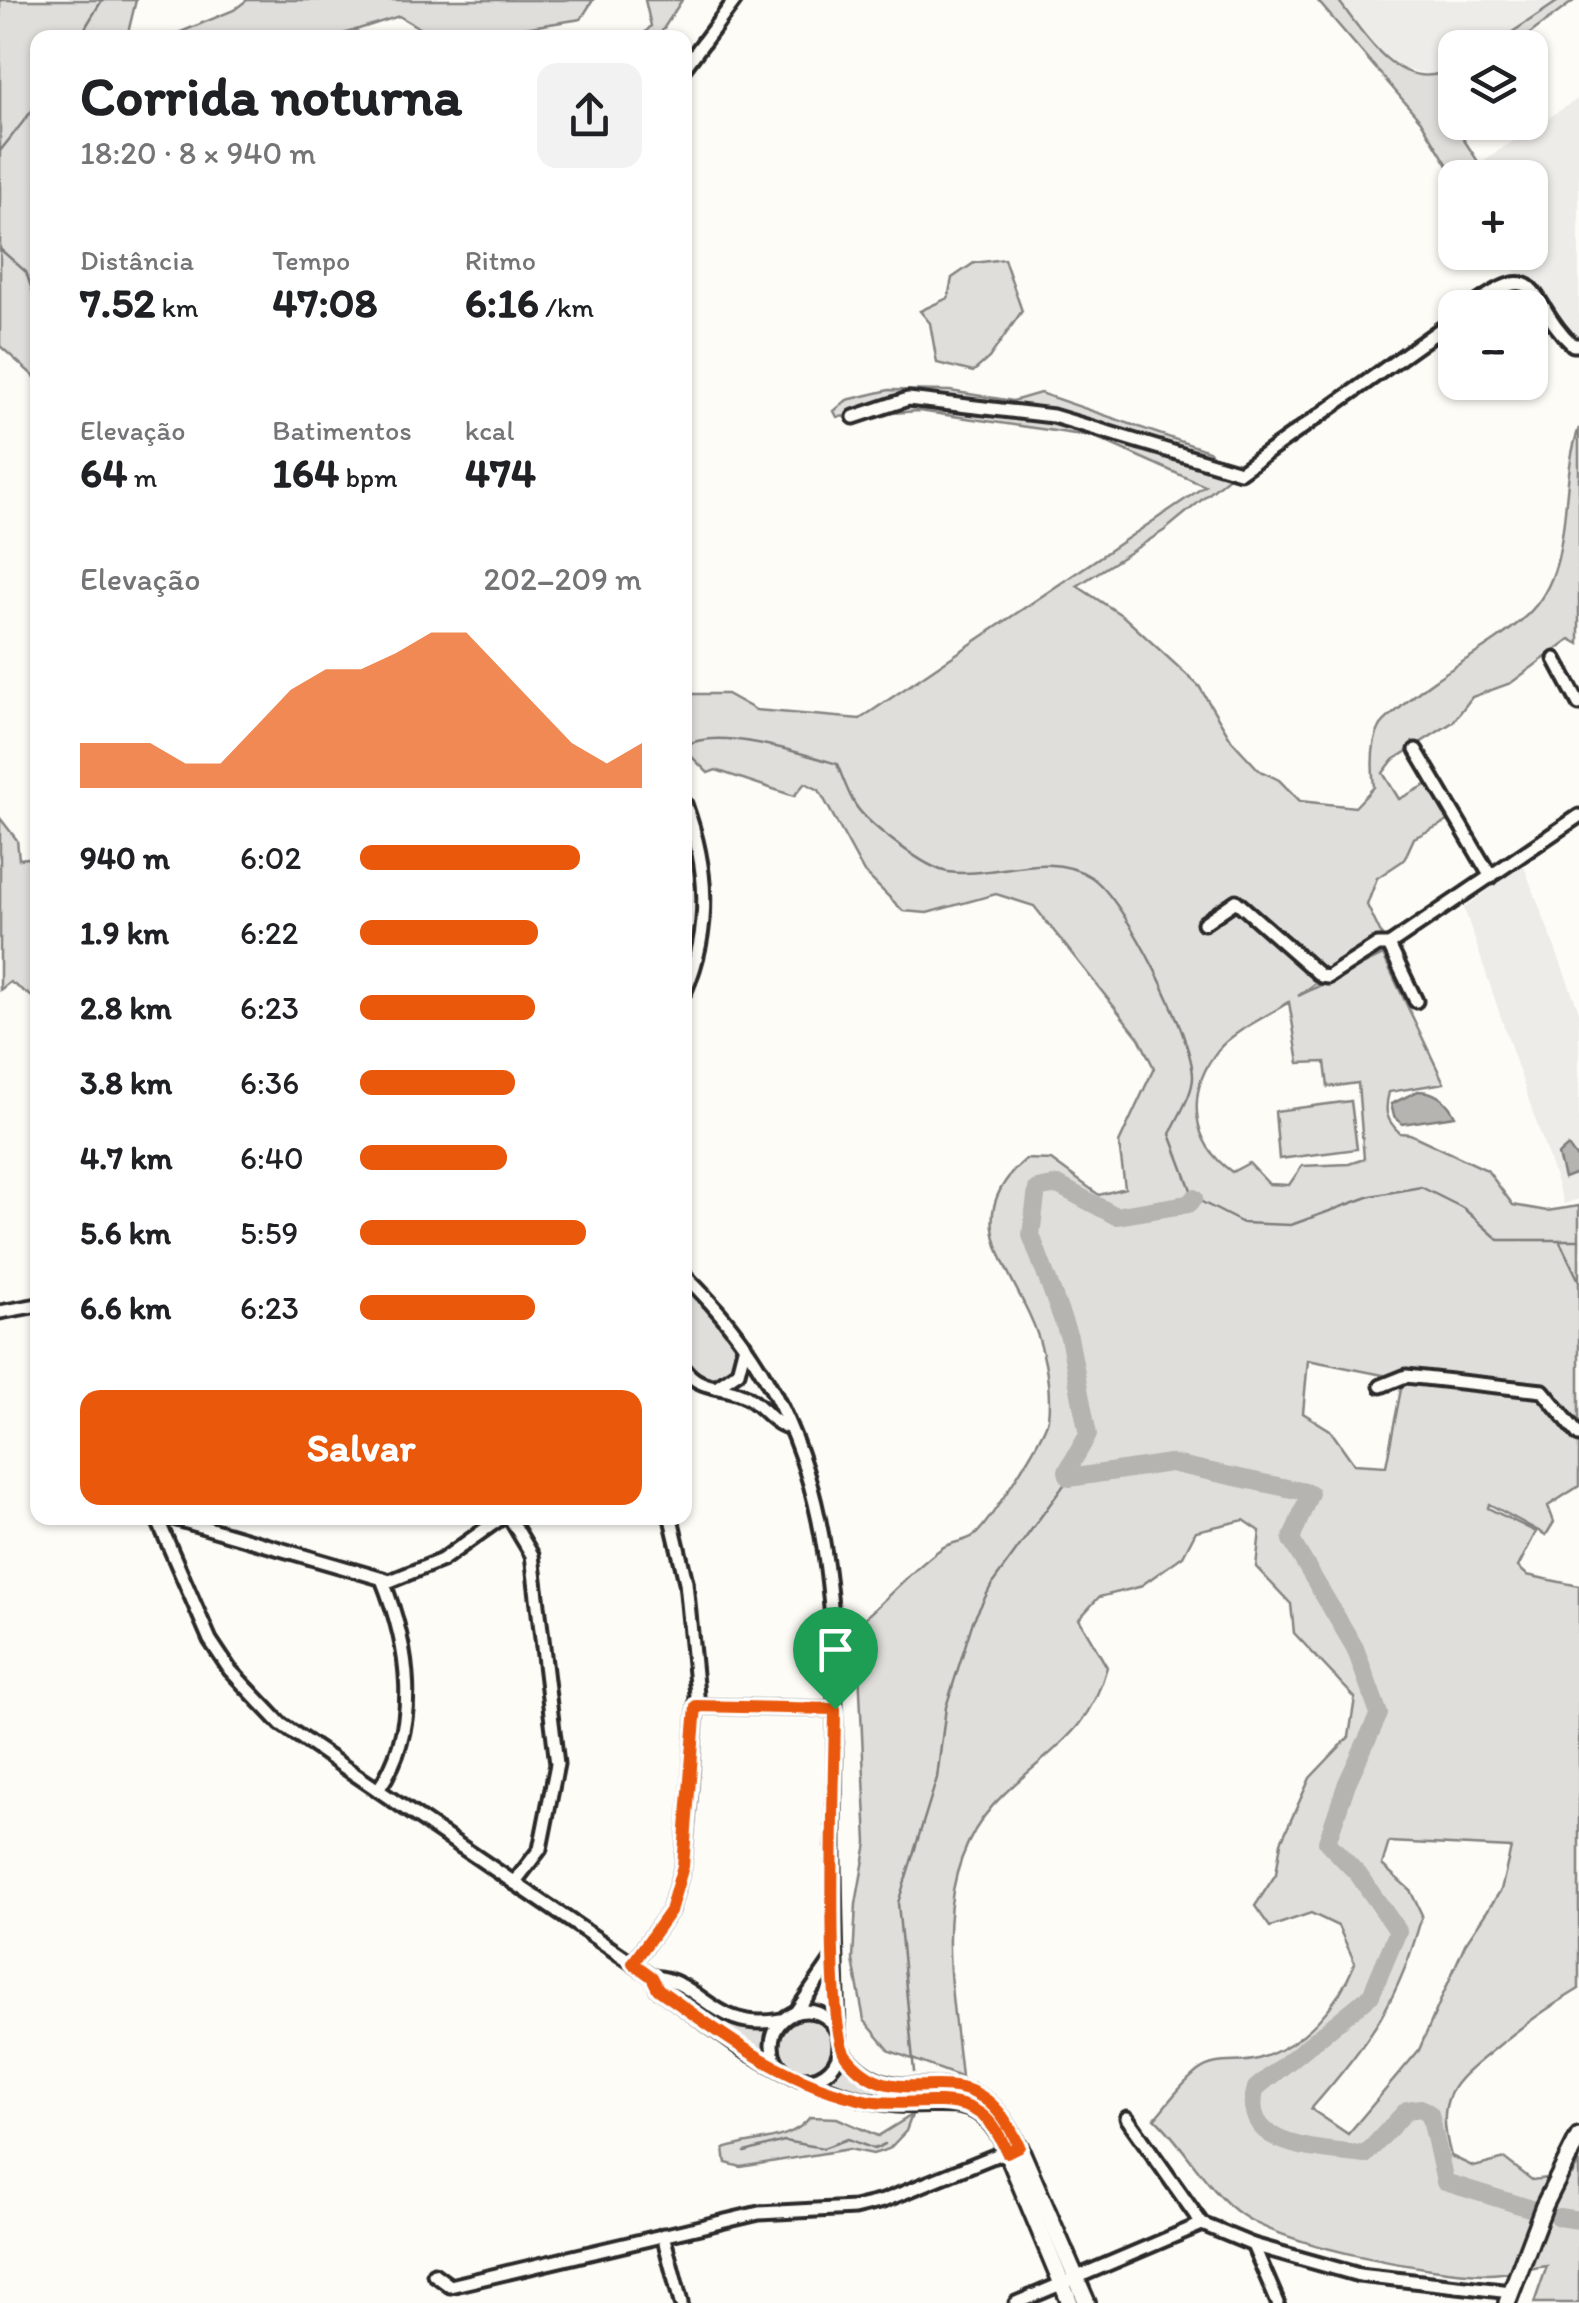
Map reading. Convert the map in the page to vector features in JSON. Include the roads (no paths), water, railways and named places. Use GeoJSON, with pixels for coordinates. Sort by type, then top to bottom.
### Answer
{"type":"FeatureCollection","features":[{"type":"Feature","properties":{"kind":"street"},"geometry":{"type":"LineString","coordinates":[[692,58],[735,0]]}},
{"type":"Feature","properties":{"kind":"street"},"geometry":{"type":"LineString","coordinates":[[1494,290],[1518,281],[1533,290]]}},
{"type":"Feature","properties":{"kind":"street"},"geometry":{"type":"LineString","coordinates":[[1548,315],[1560,334],[1573,345],[1579,345]]}},
{"type":"Feature","properties":{"kind":"street"},"geometry":{"type":"LineString","coordinates":[[854,416],[908,399],[1053,416],[1240,472],[1438,330]]}},
{"type":"Feature","properties":{"kind":"street"},"geometry":{"type":"LineString","coordinates":[[1555,659],[1579,704]]}},
{"type":"Feature","properties":{"kind":"street"},"geometry":{"type":"LineString","coordinates":[[1416,750],[1491,876]]}},
{"type":"Feature","properties":{"kind":"street"},"geometry":{"type":"LineString","coordinates":[[1204,923],[1236,901],[1321,976],[1328,976],[1378,945],[1389,945],[1579,816]]}},
{"type":"Feature","properties":{"kind":"street"},"geometry":{"type":"LineString","coordinates":[[692,827],[702,860],[706,896],[692,970]]}},
{"type":"Feature","properties":{"kind":"street"},"geometry":{"type":"LineString","coordinates":[[1389,945],[1416,1002]]}},
{"type":"Feature","properties":{"kind":"street"},"geometry":{"type":"LineString","coordinates":[[692,1284],[745,1345],[774,1390],[809,1482],[829,1566],[835,1618],[832,1960],[840,2048],[830,2070],[807,2079]]}},
{"type":"Feature","properties":{"kind":"street"},"geometry":{"type":"LineString","coordinates":[[0,1312],[30,1306]]}},
{"type":"Feature","properties":{"kind":"street"},"geometry":{"type":"LineString","coordinates":[[710,1387],[738,1372],[745,1345]]}},
{"type":"Feature","properties":{"kind":"street"},"geometry":{"type":"LineString","coordinates":[[692,1375],[710,1387]]}},
{"type":"Feature","properties":{"kind":"street"},"geometry":{"type":"LineString","coordinates":[[1381,1386],[1406,1376],[1544,1391],[1579,1435]]}},
{"type":"Feature","properties":{"kind":"street"},"geometry":{"type":"LineString","coordinates":[[692,1388],[710,1387],[747,1396],[780,1425],[788,1427]]}},
{"type":"Feature","properties":{"kind":"street"},"geometry":{"type":"LineString","coordinates":[[160,1525],[210,1640],[230,1670],[303,1742],[633,1963],[652,1977],[658,1989],[742,2050],[784,2072],[867,2100],[953,2103],[978,2112],[1013,2149]]}},
{"type":"Feature","properties":{"kind":"street"},"geometry":{"type":"LineString","coordinates":[[196,1525],[390,1581],[442,1560],[492,1525]]}},
{"type":"Feature","properties":{"kind":"street"},"geometry":{"type":"LineString","coordinates":[[514,1525],[532,1555],[556,1764],[540,1849],[514,1883]]}},
{"type":"Feature","properties":{"kind":"street"},"geometry":{"type":"LineString","coordinates":[[633,1963],[670,1911],[683,1866],[696,1706],[686,1582],[673,1525]]}},
{"type":"Feature","properties":{"kind":"street"},"geometry":{"type":"LineString","coordinates":[[378,1790],[395,1766],[407,1702],[405,1654],[382,1579]]}},
{"type":"Feature","properties":{"kind":"street"},"geometry":{"type":"LineString","coordinates":[[696,1706],[835,1709]]}},
{"type":"Feature","properties":{"kind":"street"},"geometry":{"type":"LineString","coordinates":[[652,1977],[667,1978],[730,2018],[758,2023],[782,2020],[796,2012],[832,1960]]}},
{"type":"Feature","properties":{"kind":"street"},"geometry":{"type":"LineString","coordinates":[[796,2012],[821,2014],[838,2031]]}},
{"type":"Feature","properties":{"kind":"street"},"geometry":{"type":"LineString","coordinates":[[782,2020],[773,2034],[772,2050],[784,2072]]}},
{"type":"Feature","properties":{"kind":"street"},"geometry":{"type":"LineString","coordinates":[[840,2048],[859,2069],[884,2083],[957,2086],[989,2099],[1008,2120],[1013,2149],[1069,2282],[1087,2303]]}},
{"type":"Feature","properties":{"kind":"street"},"geometry":{"type":"LineString","coordinates":[[978,2112],[989,2099]]}},
{"type":"Feature","properties":{"kind":"street"},"geometry":{"type":"LineString","coordinates":[[1126,2118],[1202,2224],[1252,2244],[1358,2275],[1509,2298],[1544,2206],[1579,2136]]}},
{"type":"Feature","properties":{"kind":"street"},"geometry":{"type":"LineString","coordinates":[[434,2274],[450,2286],[759,2213],[854,2208],[884,2201],[1013,2149]]}},
{"type":"Feature","properties":{"kind":"street"},"geometry":{"type":"LineString","coordinates":[[1016,2303],[1202,2224]]}},
{"type":"Feature","properties":{"kind":"street"},"geometry":{"type":"LineString","coordinates":[[663,2235],[681,2303]]}},
{"type":"Feature","properties":{"kind":"street"},"geometry":{"type":"LineString","coordinates":[[1252,2244],[1278,2303]]}},
{"type":"Feature","properties":{"kind":"street"},"geometry":{"type":"LineString","coordinates":[[1069,2282],[1070,2303]]}},
{"type":"Feature","properties":{"kind":"waterway"},"geometry":{"type":"LineString","coordinates":[[84,30],[102,0]]}},
{"type":"Feature","properties":{"kind":"waterway"},"geometry":{"type":"LineString","coordinates":[[0,151],[30,113]]}},
{"type":"Feature","properties":{"kind":"waterway"},"geometry":{"type":"LineString","coordinates":[[0,249],[26,272],[30,284]]}},
{"type":"Feature","properties":{"kind":"waterway"},"geometry":{"type":"LineString","coordinates":[[692,744],[738,740],[837,764],[850,796],[863,814],[898,845],[938,869],[965,873],[1056,865],[1091,877],[1122,912],[1139,940],[1182,1032],[1193,1077],[1188,1098],[1170,1134],[1194,1198],[1243,1223],[1291,1225],[1371,1196],[1421,1187],[1463,1208],[1499,1240],[1579,1240]]}},
{"type":"Feature","properties":{"kind":"waterway"},"geometry":{"type":"LineString","coordinates":[[1194,1198],[1188,1204],[1116,1216],[1058,1185],[1037,1189],[1031,1235],[1069,1337],[1088,1435],[1067,1471],[1069,1478],[1170,1463],[1310,1493],[1291,1540],[1355,1648],[1379,1714],[1347,1783],[1327,1842],[1358,1874],[1398,1931],[1371,1995],[1256,2088],[1254,2108],[1259,2124],[1271,2135],[1307,2148],[1365,2155],[1407,2110],[1421,2108],[1430,2114],[1445,2182],[1529,2208]]}},
{"type":"Feature","properties":{"kind":"waterway"},"geometry":{"type":"LineString","coordinates":[[1560,1242],[1579,1281]]}},
{"type":"Feature","properties":{"kind":"waterway"},"geometry":{"type":"LineString","coordinates":[[914,2072],[898,1903],[937,1778],[946,1707],[973,1621],[992,1584],[1069,1478]]}},
{"type":"Feature","properties":{"kind":"waterway"},"geometry":{"type":"LineString","coordinates":[[745,2152],[784,2141],[823,2148],[848,2139],[874,2149],[885,2144]]}},
{"type":"Feature","properties":{"kind":"waterway"},"geometry":{"type":"LineString","coordinates":[[1559,2217],[1579,2220]]}}]}
